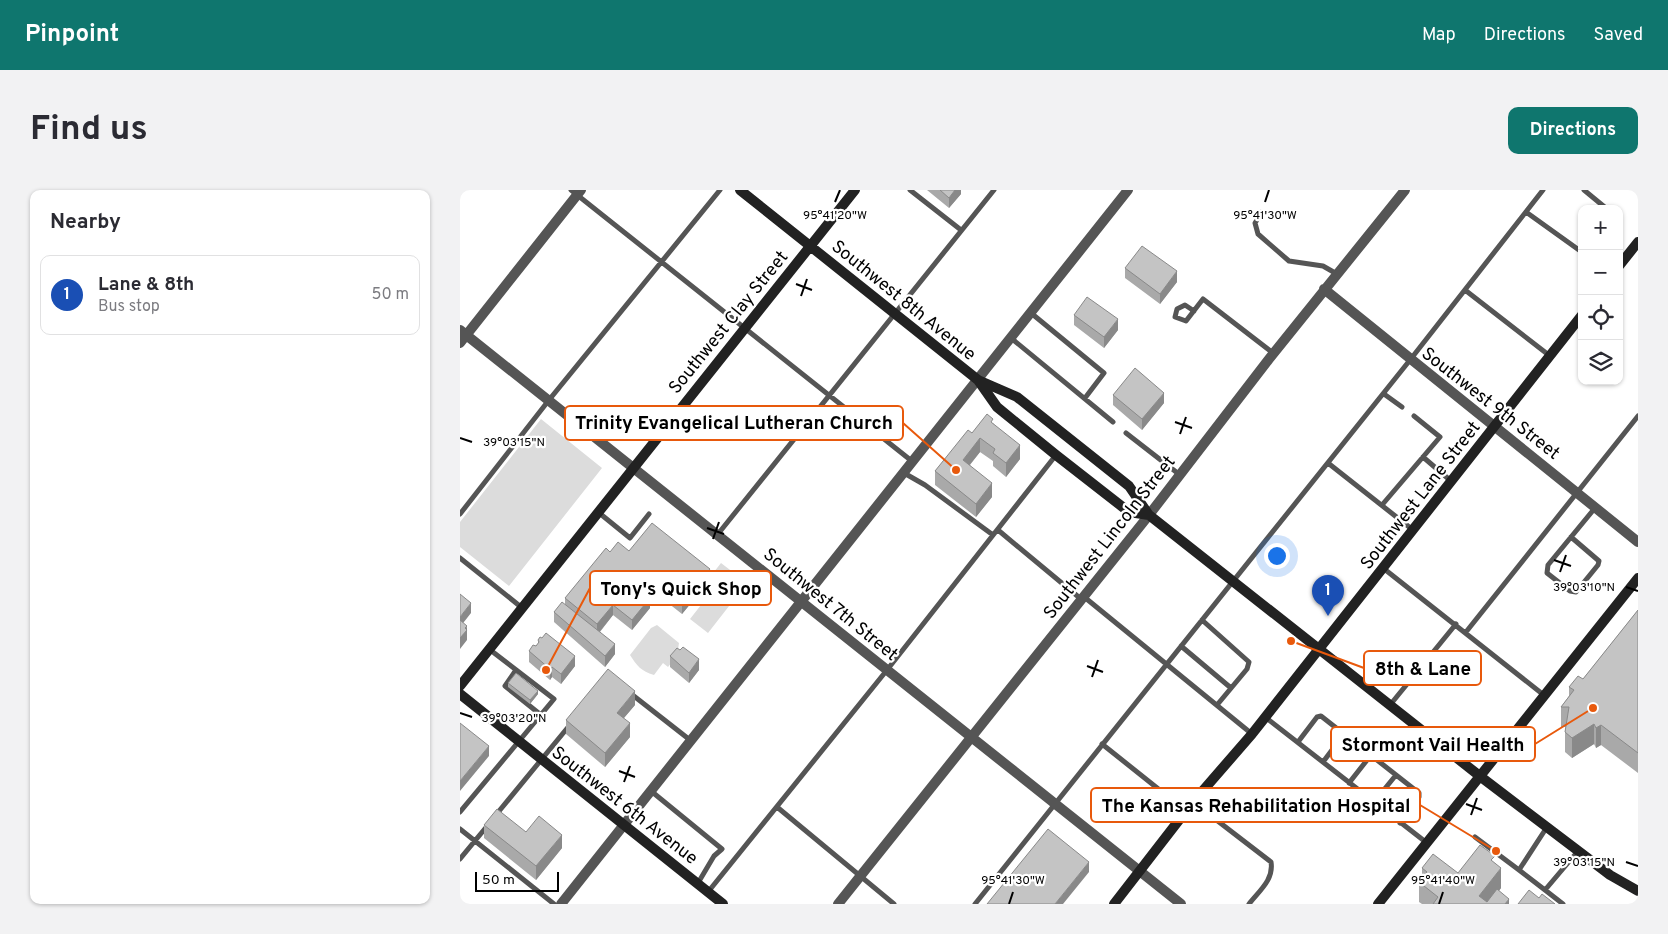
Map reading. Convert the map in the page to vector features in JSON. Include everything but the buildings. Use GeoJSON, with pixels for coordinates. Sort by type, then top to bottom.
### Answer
{"type":"FeatureCollection","features":[{"type":"Feature","properties":{"kind":"street","name":"Southwest 8th Avenue"},"geometry":{"type":"LineString","coordinates":[[740,190],[978,380],[997,406],[1056,455],[1129,512],[1149,515]]}},
{"type":"Feature","properties":{"kind":"street","name":"Southwest Clay Street"},"geometry":{"type":"LineString","coordinates":[[460,686],[521,606],[855,190]]}},
{"type":"Feature","properties":{"kind":"street"},"geometry":{"type":"LineString","coordinates":[[561,904],[1128,190]]}},
{"type":"Feature","properties":{"kind":"street","name":"Southwest Lincoln Street"},"geometry":{"type":"LineString","coordinates":[[838,904],[1149,515],[1273,353],[1404,190]]}},
{"type":"Feature","properties":{"kind":"street"},"geometry":{"type":"LineString","coordinates":[[462,336],[576,192]]}},
{"type":"Feature","properties":{"kind":"street"},"geometry":{"type":"LineString","coordinates":[[1623,261],[1638,242]]}},
{"type":"Feature","properties":{"kind":"street","name":"Southwest 9th Street"},"geometry":{"type":"LineString","coordinates":[[1324,289],[1638,542]]}},
{"type":"Feature","properties":{"kind":"street","name":"Southwest Lane Street"},"geometry":{"type":"LineString","coordinates":[[1114,904],[1193,802],[1252,734],[1578,320]]}},
{"type":"Feature","properties":{"kind":"street","name":"Southwest 7th Street"},"geometry":{"type":"LineString","coordinates":[[462,336],[549,400],[633,466],[1181,904]]}},
{"type":"Feature","properties":{"kind":"street","name":"Southwest 8th Avenue"},"geometry":{"type":"LineString","coordinates":[[978,380],[1017,397],[1129,486],[1149,515],[1233,582],[1481,777],[1623,884],[1638,892]]}},
{"type":"Feature","properties":{"kind":"street"},"geometry":{"type":"LineString","coordinates":[[1378,904],[1638,578]]}},
{"type":"Feature","properties":{"kind":"street","name":"Southwest 6th Avenue"},"geometry":{"type":"LineString","coordinates":[[460,694],[723,904]]}},
{"type":"Feature","properties":{"kind":"lane"},"geometry":{"type":"LineString","coordinates":[[460,514],[549,400],[720,190]]}},
{"type":"Feature","properties":{"kind":"lane"},"geometry":{"type":"LineString","coordinates":[[910,190],[961,230]]}},
{"type":"Feature","properties":{"kind":"lane"},"geometry":{"type":"LineString","coordinates":[[718,534],[994,190]]}},
{"type":"Feature","properties":{"kind":"lane"},"geometry":{"type":"LineString","coordinates":[[975,904],[1384,394],[1543,190]]}},
{"type":"Feature","properties":{"kind":"lane"},"geometry":{"type":"LineString","coordinates":[[1584,190],[1602,205]]}},
{"type":"Feature","properties":{"kind":"lane"},"geometry":{"type":"LineString","coordinates":[[576,192],[913,462]]}},
{"type":"Feature","properties":{"kind":"lane"},"geometry":{"type":"LineString","coordinates":[[1262,212],[1255,223],[1258,234],[1289,261],[1323,266],[1337,274]]}},
{"type":"Feature","properties":{"kind":"lane"},"geometry":{"type":"LineString","coordinates":[[1526,212],[1578,248]]}},
{"type":"Feature","properties":{"kind":"lane"},"geometry":{"type":"LineString","coordinates":[[1465,290],[1551,356]]}},
{"type":"Feature","properties":{"kind":"lane"},"geometry":{"type":"LineString","coordinates":[[1194,311],[1203,299],[1273,353]]}},
{"type":"Feature","properties":{"kind":"lane"},"geometry":{"type":"LineString","coordinates":[[1031,313],[1104,374],[1085,398]]}},
{"type":"Feature","properties":{"kind":"lane"},"geometry":{"type":"LineString","coordinates":[[1011,338],[1112,422]]}},
{"type":"Feature","properties":{"kind":"lane"},"geometry":{"type":"LineString","coordinates":[[1384,394],[1402,407]]}},
{"type":"Feature","properties":{"kind":"lane"},"geometry":{"type":"LineString","coordinates":[[1382,506],[1440,437],[1414,416]]}},
{"type":"Feature","properties":{"kind":"lane"},"geometry":{"type":"LineString","coordinates":[[1466,632],[1638,416]]}},
{"type":"Feature","properties":{"kind":"lane"},"geometry":{"type":"LineString","coordinates":[[1126,433],[1180,475]]}},
{"type":"Feature","properties":{"kind":"lane"},"geometry":{"type":"LineString","coordinates":[[708,892],[887,670],[1056,455]]}},
{"type":"Feature","properties":{"kind":"lane"},"geometry":{"type":"LineString","coordinates":[[1423,457],[1452,481]]}},
{"type":"Feature","properties":{"kind":"lane"},"geometry":{"type":"LineString","coordinates":[[1328,463],[1413,530]]}},
{"type":"Feature","properties":{"kind":"lane"},"geometry":{"type":"LineString","coordinates":[[904,473],[993,535]]}},
{"type":"Feature","properties":{"kind":"lane"},"geometry":{"type":"LineString","coordinates":[[1571,537],[1599,561],[1598,565],[1576,592],[1570,591],[1547,573],[1548,565],[1571,537],[1596,508]]}},
{"type":"Feature","properties":{"kind":"lane"},"geometry":{"type":"LineString","coordinates":[[598,511],[630,538],[649,514]]}},
{"type":"Feature","properties":{"kind":"lane"},"geometry":{"type":"LineString","coordinates":[[998,530],[1252,734]]}},
{"type":"Feature","properties":{"kind":"lane"},"geometry":{"type":"LineString","coordinates":[[460,558],[521,606]]}},
{"type":"Feature","properties":{"kind":"lane"},"geometry":{"type":"LineString","coordinates":[[1383,568],[1545,696]]}},
{"type":"Feature","properties":{"kind":"lane"},"geometry":{"type":"LineString","coordinates":[[1202,620],[1247,659],[1247,669],[1217,705]]}},
{"type":"Feature","properties":{"kind":"lane"},"geometry":{"type":"LineString","coordinates":[[1390,705],[1456,624]]}},
{"type":"Feature","properties":{"kind":"lane"},"geometry":{"type":"LineString","coordinates":[[1181,646],[1231,688]]}},
{"type":"Feature","properties":{"kind":"lane"},"geometry":{"type":"LineString","coordinates":[[460,812],[554,699],[488,649]]}},
{"type":"Feature","properties":{"kind":"lane"},"geometry":{"type":"LineString","coordinates":[[516,670],[504,686],[541,715]]}},
{"type":"Feature","properties":{"kind":"lane"},"geometry":{"type":"LineString","coordinates":[[622,686],[690,740]]}},
{"type":"Feature","properties":{"kind":"lane"},"geometry":{"type":"LineString","coordinates":[[1298,742],[1319,716],[1371,755],[1420,795],[1400,823]]}},
{"type":"Feature","properties":{"kind":"lane"},"geometry":{"type":"LineString","coordinates":[[1265,717],[1427,844]]}},
{"type":"Feature","properties":{"kind":"lane"},"geometry":{"type":"LineString","coordinates":[[460,859],[574,720]]}},
{"type":"Feature","properties":{"kind":"lane"},"geometry":{"type":"LineString","coordinates":[[1323,762],[1344,734]]}},
{"type":"Feature","properties":{"kind":"lane"},"geometry":{"type":"LineString","coordinates":[[1102,744],[1186,811]]}},
{"type":"Feature","properties":{"kind":"lane"},"geometry":{"type":"LineString","coordinates":[[1349,783],[1371,755]]}},
{"type":"Feature","properties":{"kind":"lane"},"geometry":{"type":"LineString","coordinates":[[1374,802],[1396,775]]}},
{"type":"Feature","properties":{"kind":"lane"},"geometry":{"type":"LineString","coordinates":[[651,791],[722,848],[714,856],[698,883]]}},
{"type":"Feature","properties":{"kind":"lane"},"geometry":{"type":"LineString","coordinates":[[1193,802],[1270,862],[1272,871],[1270,878],[1249,904]]}},
{"type":"Feature","properties":{"kind":"lane"},"geometry":{"type":"LineString","coordinates":[[777,807],[859,877],[894,904]]}},
{"type":"Feature","properties":{"kind":"lane"},"geometry":{"type":"LineString","coordinates":[[1519,870],[1548,827]]}},
{"type":"Feature","properties":{"kind":"lane"},"geometry":{"type":"LineString","coordinates":[[460,829],[554,904]]}},
{"type":"Feature","properties":{"kind":"lane"},"geometry":{"type":"LineString","coordinates":[[1475,838],[1563,904]]}},
{"type":"Feature","properties":{"kind":"lane"},"geometry":{"type":"LineString","coordinates":[[1545,890],[1578,851]]}},
{"type":"Feature","properties":{"kind":"shaded area"},"geometry":{"type":"Polygon","coordinates":[[[541,419],[602,468],[509,586],[460,547],[460,522],[541,419]]]}},
{"type":"Feature","properties":{"kind":"shaded area"},"geometry":{"type":"Polygon","coordinates":[[[721,563],[747,583],[708,633],[690,619],[701,605],[700,599],[714,581],[710,577],[721,563]]]}},
{"type":"Feature","properties":{"kind":"shaded area"},"geometry":{"type":"Polygon","coordinates":[[[657,625],[679,643],[677,656],[668,667],[663,663],[654,675],[640,668],[630,655],[651,628],[657,625]]]}},
{"type":"Feature","properties":{"kind":"place","name":"Trinity Evangelical Lutheran Church"},"geometry":{"type":"Point","coordinates":[956,470]}},
{"type":"Feature","properties":{"kind":"place","name":"Lane & 8th"},"geometry":{"type":"Point","coordinates":[1328,616]}},
{"type":"Feature","properties":{"kind":"place","name":"8th & Lane"},"geometry":{"type":"Point","coordinates":[1291,641]}},
{"type":"Feature","properties":{"kind":"place","name":"Tony's Quick Shop"},"geometry":{"type":"Point","coordinates":[546,670]}},
{"type":"Feature","properties":{"kind":"place","name":"Stormont Vail Health"},"geometry":{"type":"Point","coordinates":[1593,708]}},
{"type":"Feature","properties":{"kind":"place","name":"The Kansas Rehabilitation Hospital"},"geometry":{"type":"Point","coordinates":[1496,851]}}]}
